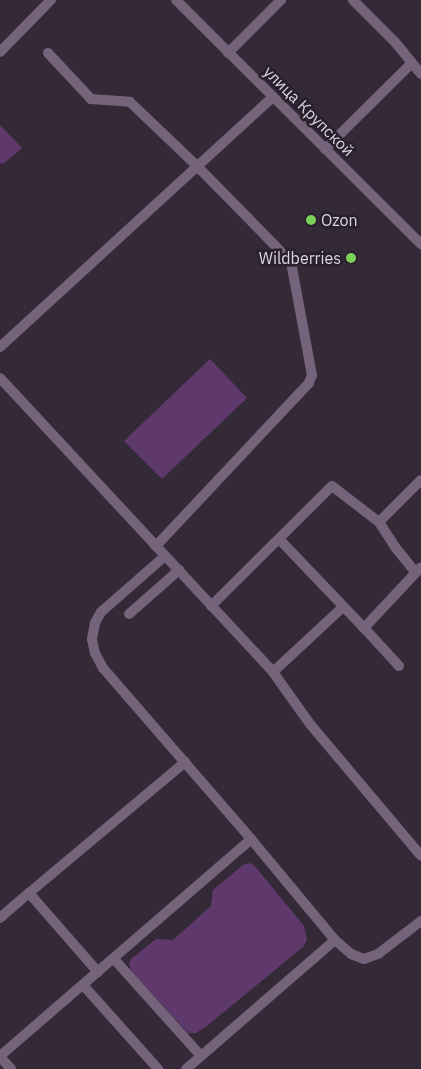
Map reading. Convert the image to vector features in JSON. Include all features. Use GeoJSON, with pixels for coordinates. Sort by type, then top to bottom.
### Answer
{"type":"FeatureCollection","features":[{"type":"Feature","properties":{"kind":"street"},"geometry":{"type":"LineString","coordinates":[[0,52],[51,0]]}},
{"type":"Feature","properties":{"kind":"street","name":"улица Крупской"},"geometry":{"type":"LineString","coordinates":[[176,0],[421,244]]}},
{"type":"Feature","properties":{"kind":"street"},"geometry":{"type":"LineString","coordinates":[[228,53],[281,0]]}},
{"type":"Feature","properties":{"kind":"street"},"geometry":{"type":"LineString","coordinates":[[353,0],[395,42],[421,74]]}},
{"type":"Feature","properties":{"kind":"street"},"geometry":{"type":"LineString","coordinates":[[48,53],[91,99],[130,102],[198,167],[291,262],[312,375],[309,383],[156,546]]}},
{"type":"Feature","properties":{"kind":"street"},"geometry":{"type":"LineString","coordinates":[[325,149],[411,64]]}},
{"type":"Feature","properties":{"kind":"street"},"geometry":{"type":"LineString","coordinates":[[0,347],[274,97]]}},
{"type":"Feature","properties":{"kind":"street"},"geometry":{"type":"LineString","coordinates":[[0,378],[273,672],[310,724],[421,856]]}},
{"type":"Feature","properties":{"kind":"street"},"geometry":{"type":"LineString","coordinates":[[379,522],[421,480]]}},
{"type":"Feature","properties":{"kind":"street"},"geometry":{"type":"LineString","coordinates":[[212,606],[332,486],[379,522],[395,547],[418,570],[364,628]]}},
{"type":"Feature","properties":{"kind":"street"},"geometry":{"type":"LineString","coordinates":[[280,540],[399,666]]}},
{"type":"Feature","properties":{"kind":"street"},"geometry":{"type":"LineString","coordinates":[[165,556],[101,612],[95,624],[92,639],[95,653],[103,668],[252,839],[335,940],[351,954],[364,959],[378,954],[421,921]]}},
{"type":"Feature","properties":{"kind":"street"},"geometry":{"type":"LineString","coordinates":[[129,614],[179,570]]}},
{"type":"Feature","properties":{"kind":"street"},"geometry":{"type":"LineString","coordinates":[[273,672],[343,607]]}},
{"type":"Feature","properties":{"kind":"street"},"geometry":{"type":"LineString","coordinates":[[0,918],[185,762]]}},
{"type":"Feature","properties":{"kind":"street"},"geometry":{"type":"LineString","coordinates":[[11,1069],[0,1056],[252,839]]}},
{"type":"Feature","properties":{"kind":"street"},"geometry":{"type":"LineString","coordinates":[[29,893],[98,972]]}},
{"type":"Feature","properties":{"kind":"street"},"geometry":{"type":"LineString","coordinates":[[186,1069],[335,940]]}},
{"type":"Feature","properties":{"kind":"street"},"geometry":{"type":"LineString","coordinates":[[114,959],[201,1056]]}},
{"type":"Feature","properties":{"kind":"street"},"geometry":{"type":"LineString","coordinates":[[83,985],[158,1069]]}},
{"type":"Feature","properties":{"kind":"shaded area"},"geometry":{"type":"Polygon","coordinates":[[[0,125],[22,148],[3,164],[0,163],[0,125]]]}},
{"type":"Feature","properties":{"kind":"shaded area"},"geometry":{"type":"Polygon","coordinates":[[[210,359],[247,398],[162,479],[124,441],[210,359]]]}},
{"type":"Feature","properties":{"kind":"shaded area"},"geometry":{"type":"Polygon","coordinates":[[[249,863],[254,865],[304,926],[307,939],[304,946],[207,1026],[196,1033],[188,1033],[132,972],[129,964],[131,959],[156,939],[173,940],[211,906],[213,890],[243,865],[249,863]]]}},
{"type":"Feature","properties":{"kind":"place","name":"Ozon"},"geometry":{"type":"Point","coordinates":[311,220]}},
{"type":"Feature","properties":{"kind":"place","name":"Wildberries"},"geometry":{"type":"Point","coordinates":[351,258]}}]}
